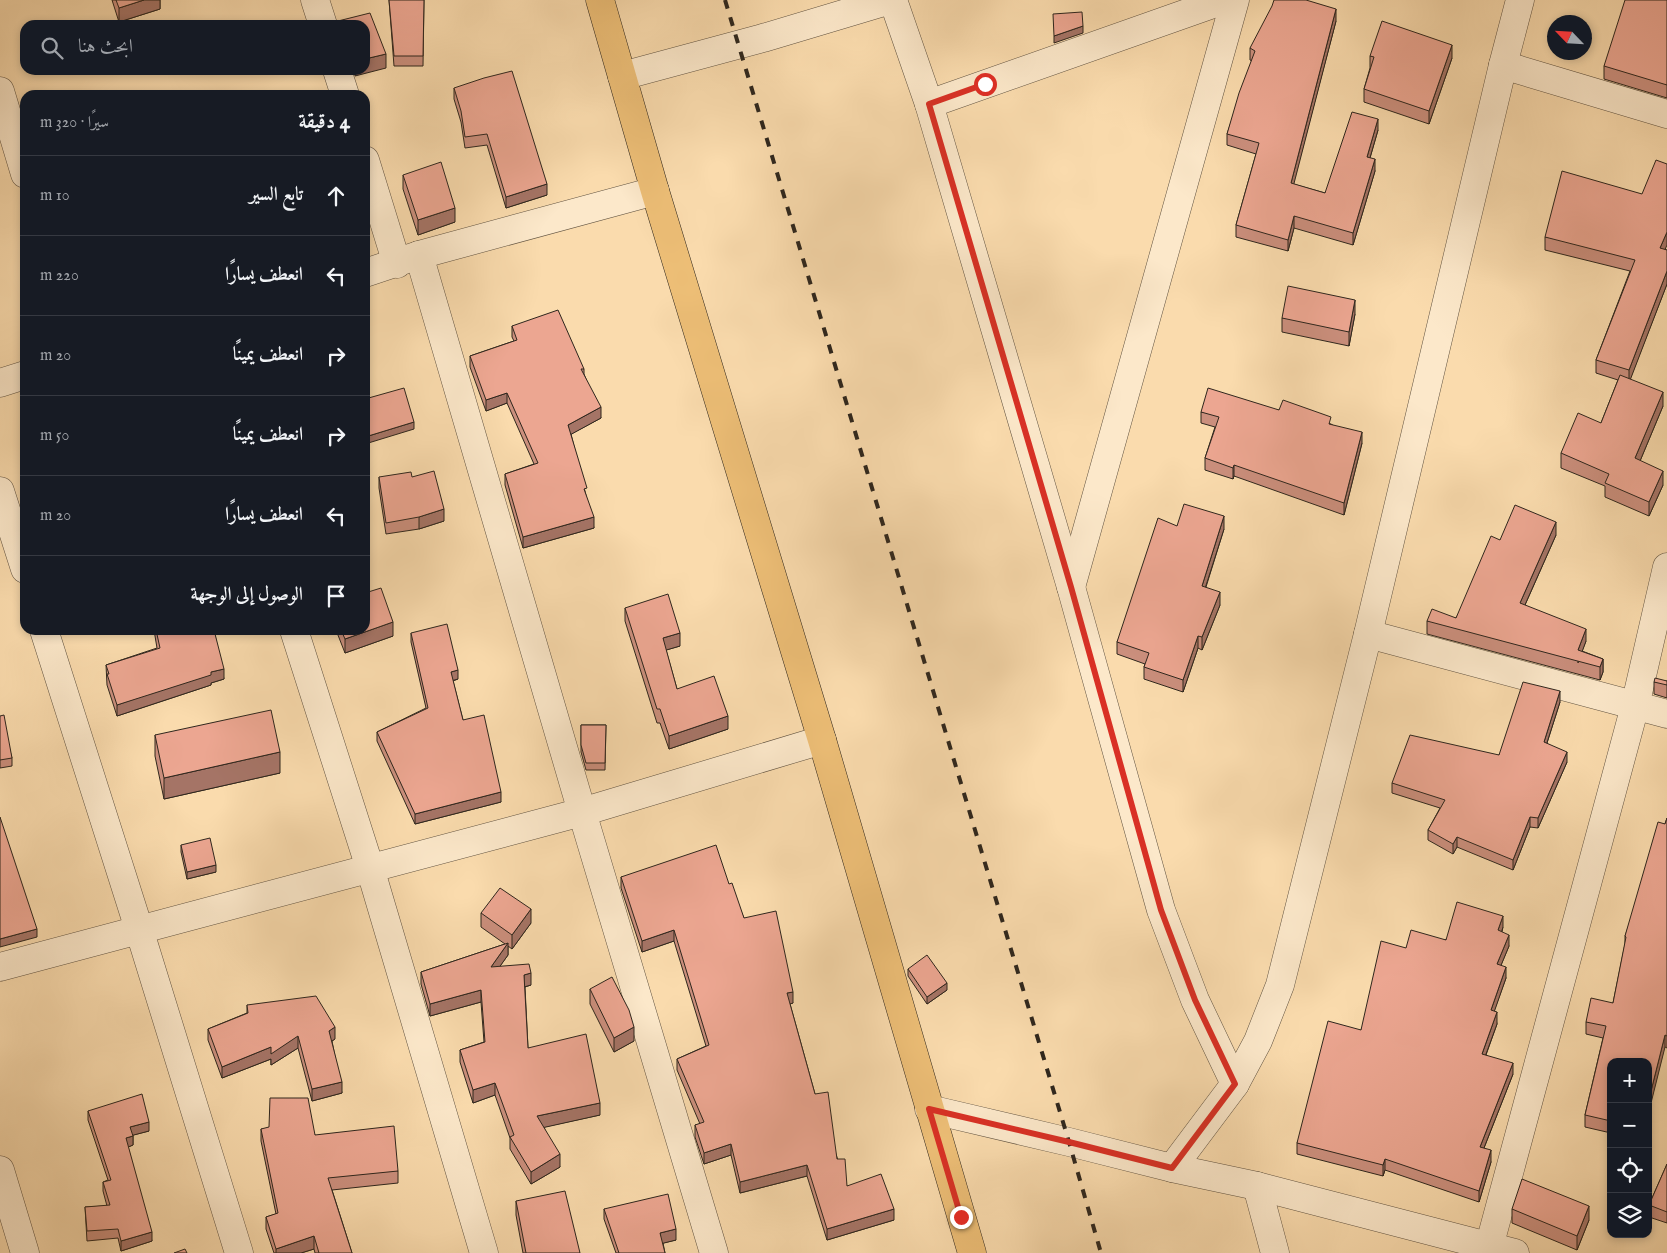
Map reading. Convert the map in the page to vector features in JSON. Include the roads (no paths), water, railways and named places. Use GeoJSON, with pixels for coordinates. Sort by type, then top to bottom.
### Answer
{"type":"FeatureCollection","features":[{"type":"Feature","properties":{"kind":"main road"},"geometry":{"type":"LineString","coordinates":[[600,0],[655,191],[822,740],[972,1253]]}},
{"type":"Feature","properties":{"kind":"street"},"geometry":{"type":"LineString","coordinates":[[315,0],[321,20]]}},
{"type":"Feature","properties":{"kind":"street"},"geometry":{"type":"LineString","coordinates":[[622,76],[763,38],[890,0]]}},
{"type":"Feature","properties":{"kind":"street"},"geometry":{"type":"LineString","coordinates":[[893,0],[929,104],[1071,587],[1161,910],[1195,1000],[1235,1084]]}},
{"type":"Feature","properties":{"kind":"street"},"geometry":{"type":"LineString","coordinates":[[1172,1168],[1235,1084],[1258,1041],[1280,984],[1368,634],[1520,0]]}},
{"type":"Feature","properties":{"kind":"street"},"geometry":{"type":"LineString","coordinates":[[929,104],[1219,1]]}},
{"type":"Feature","properties":{"kind":"street"},"geometry":{"type":"LineString","coordinates":[[1071,587],[1219,1]]}},
{"type":"Feature","properties":{"kind":"street"},"geometry":{"type":"LineString","coordinates":[[1503,65],[1667,114]]}},
{"type":"Feature","properties":{"kind":"street"},"geometry":{"type":"LineString","coordinates":[[339,75],[343,90]]}},
{"type":"Feature","properties":{"kind":"street"},"geometry":{"type":"LineString","coordinates":[[0,91],[20,157]]}},
{"type":"Feature","properties":{"kind":"street"},"geometry":{"type":"LineString","coordinates":[[370,172],[408,259],[582,812],[714,1253]]}},
{"type":"Feature","properties":{"kind":"street"},"geometry":{"type":"LineString","coordinates":[[370,271],[408,259],[655,191]]}},
{"type":"Feature","properties":{"kind":"street"},"geometry":{"type":"LineString","coordinates":[[0,383],[20,377]]}},
{"type":"Feature","properties":{"kind":"street"},"geometry":{"type":"LineString","coordinates":[[0,491],[20,553]]}},
{"type":"Feature","properties":{"kind":"street"},"geometry":{"type":"LineString","coordinates":[[1489,1246],[1635,706],[1667,567]]}},
{"type":"Feature","properties":{"kind":"street"},"geometry":{"type":"LineString","coordinates":[[1368,634],[1667,714]]}},
{"type":"Feature","properties":{"kind":"street"},"geometry":{"type":"LineString","coordinates":[[46,635],[239,1253]]}},
{"type":"Feature","properties":{"kind":"street"},"geometry":{"type":"LineString","coordinates":[[296,635],[370,868],[484,1253]]}},
{"type":"Feature","properties":{"kind":"street"},"geometry":{"type":"LineString","coordinates":[[0,967],[582,812],[822,740]]}},
{"type":"Feature","properties":{"kind":"street"},"geometry":{"type":"LineString","coordinates":[[929,1109],[1172,1168],[1257,1186],[1515,1253]]}},
{"type":"Feature","properties":{"kind":"street"},"geometry":{"type":"LineString","coordinates":[[0,1170],[25,1253]]}},
{"type":"Feature","properties":{"kind":"street"},"geometry":{"type":"LineString","coordinates":[[1257,1186],[1275,1253]]}},
{"type":"Feature","properties":{"kind":"railway"},"geometry":{"type":"LineString","coordinates":[[725,0],[1101,1253]]}}]}
